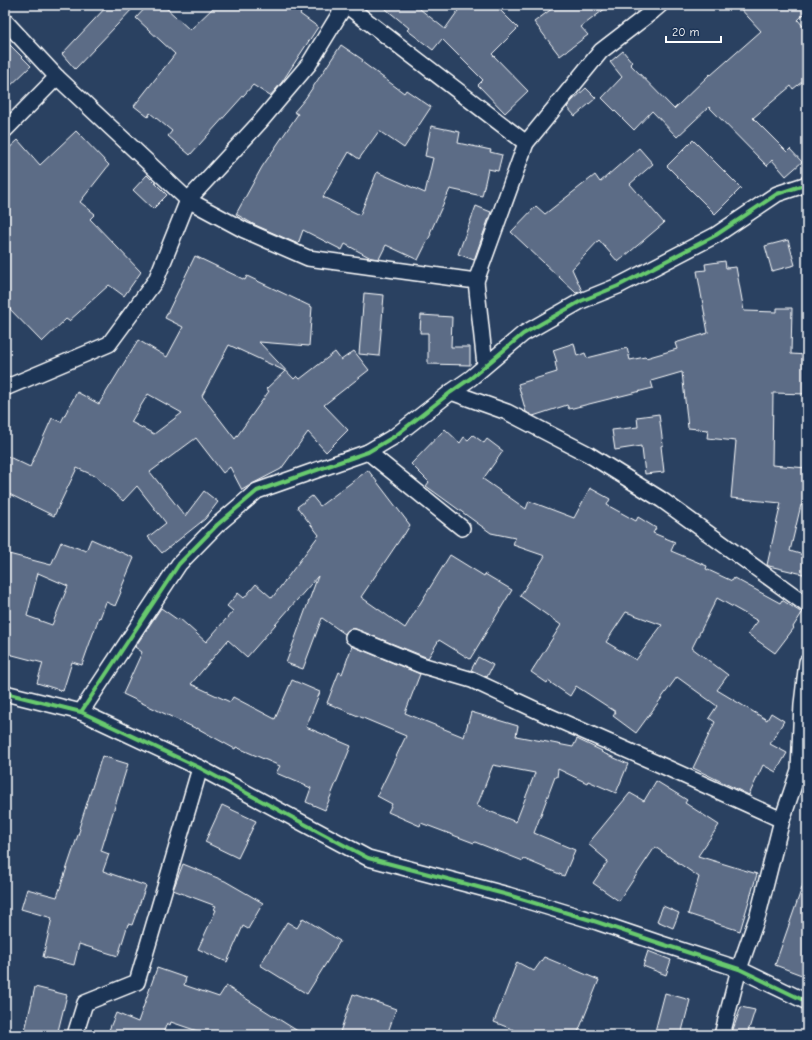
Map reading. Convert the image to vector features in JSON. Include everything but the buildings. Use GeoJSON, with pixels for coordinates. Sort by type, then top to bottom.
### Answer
{"type":"FeatureCollection","features":[{"type":"Feature","properties":{"kind":"street"},"geometry":{"type":"LineString","coordinates":[[5,388],[109,344],[156,280],[188,200],[260,122],[309,64],[345,5],[526,142]]}},
{"type":"Feature","properties":{"kind":"street"},"geometry":{"type":"LineString","coordinates":[[485,365],[476,281],[526,142],[601,51],[660,5]]}},
{"type":"Feature","properties":{"kind":"street"},"geometry":{"type":"LineString","coordinates":[[5,21],[57,77],[188,200],[244,230],[308,258],[476,281]]}},
{"type":"Feature","properties":{"kind":"street"},"geometry":{"type":"LineString","coordinates":[[5,130],[57,77]]}},
{"type":"Feature","properties":{"kind":"street"},"geometry":{"type":"LineString","coordinates":[[81,712],[179,564],[217,525],[257,491],[368,452],[395,436],[471,378],[523,334],[574,304],[618,286],[716,235],[777,194],[807,184]]}},
{"type":"Feature","properties":{"kind":"street"},"geometry":{"type":"LineString","coordinates":[[451,392],[507,412],[588,454],[662,500],[807,605]]}},
{"type":"Feature","properties":{"kind":"street"},"geometry":{"type":"LineString","coordinates":[[368,452],[462,528]]}},
{"type":"Feature","properties":{"kind":"street"},"geometry":{"type":"LineString","coordinates":[[353,637],[421,665],[472,680],[782,820]]}},
{"type":"Feature","properties":{"kind":"street"},"geometry":{"type":"LineString","coordinates":[[722,1035],[739,969],[758,915],[782,820],[803,771],[802,704],[807,662]]}},
{"type":"Feature","properties":{"kind":"street"},"geometry":{"type":"LineString","coordinates":[[5,693],[81,712],[200,768],[368,858],[531,902],[597,922],[739,969],[807,1002]]}},
{"type":"Feature","properties":{"kind":"street"},"geometry":{"type":"LineString","coordinates":[[75,1035],[85,1003],[137,982],[200,768]]}},
{"type":"Feature","properties":{"kind":"cycle path"},"geometry":{"type":"LineString","coordinates":[[81,712],[179,564],[217,525],[257,491],[368,452],[395,436],[471,378],[523,334],[581,301],[618,286],[716,235],[777,194],[807,184]]}},
{"type":"Feature","properties":{"kind":"cycle path"},"geometry":{"type":"LineString","coordinates":[[5,693],[81,712],[200,768],[368,858],[508,895],[597,922],[739,969],[807,1002]]}}]}
